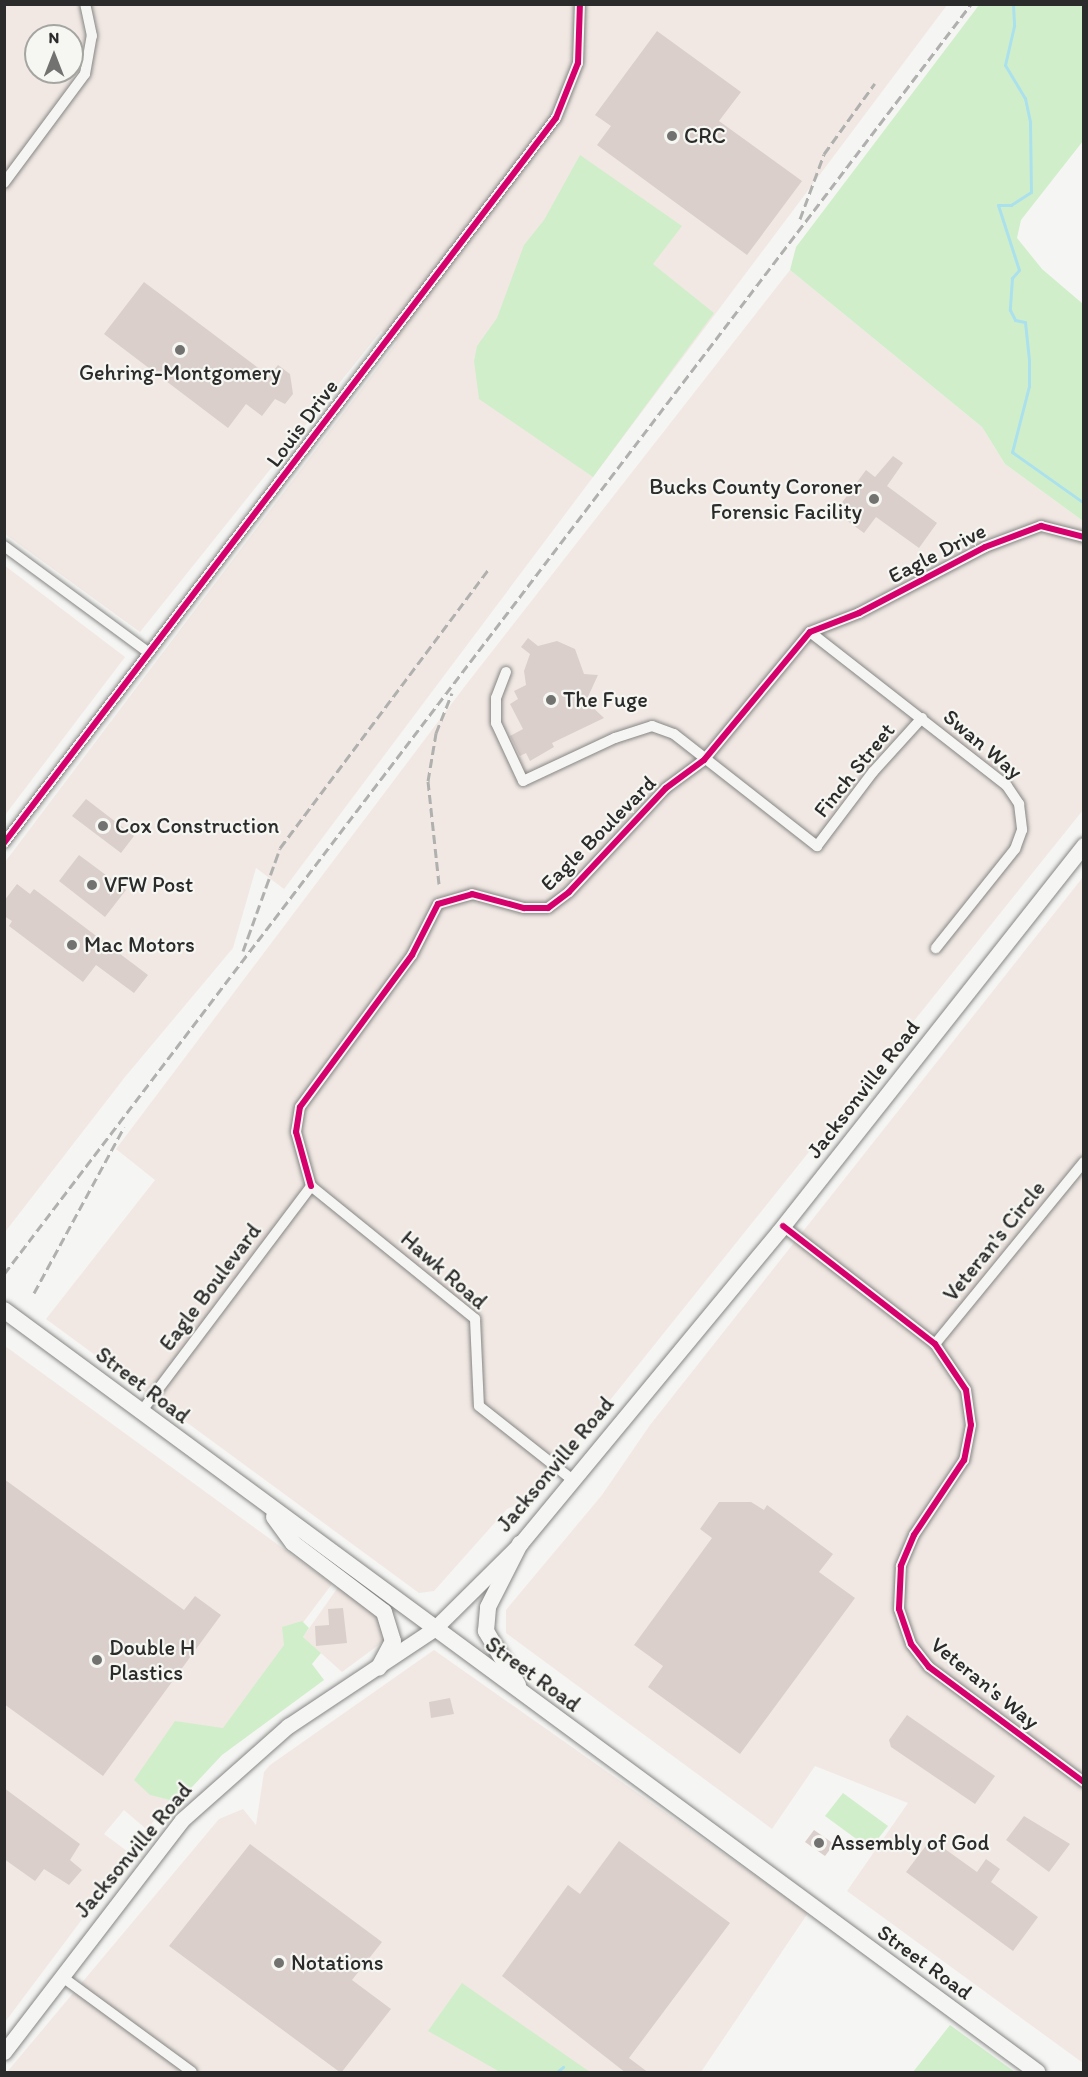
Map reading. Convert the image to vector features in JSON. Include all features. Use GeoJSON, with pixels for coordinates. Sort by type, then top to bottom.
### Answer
{"type":"FeatureCollection","features":[{"type":"Feature","properties":{"kind":"main road","name":"Jacksonville Road"},"geometry":{"type":"LineString","coordinates":[[4,2052],[189,1812],[273,1737],[434,1629],[520,1544],[783,1226],[1083,845]]}},
{"type":"Feature","properties":{"kind":"main road","name":"Street Road"},"geometry":{"type":"LineString","coordinates":[[4,1310],[1037,2073]]}},
{"type":"Feature","properties":{"kind":"main road"},"geometry":{"type":"LineString","coordinates":[[267,1506],[293,1543],[384,1612],[393,1641],[379,1667]]}},
{"type":"Feature","properties":{"kind":"main road"},"geometry":{"type":"LineString","coordinates":[[520,1544],[488,1607],[486,1631],[525,1696]]}},
{"type":"Feature","properties":{"kind":"street"},"geometry":{"type":"LineString","coordinates":[[4,183],[85,74],[92,36],[85,4]]}},
{"type":"Feature","properties":{"kind":"street","name":"Louis Drive"},"geometry":{"type":"LineString","coordinates":[[4,843],[556,118],[578,63],[580,4]]}},
{"type":"Feature","properties":{"kind":"street","name":"Eagle Drive"},"geometry":{"type":"LineString","coordinates":[[810,632],[859,613],[985,547],[1041,526],[1083,537]]}},
{"type":"Feature","properties":{"kind":"street"},"geometry":{"type":"LineString","coordinates":[[4,546],[149,653]]}},
{"type":"Feature","properties":{"kind":"street","name":"Swan Way"},"geometry":{"type":"LineString","coordinates":[[810,632],[1007,786],[1019,804],[1022,830],[1015,849],[936,948]]}},
{"type":"Feature","properties":{"kind":"street","name":"Eagle Boulevard"},"geometry":{"type":"LineString","coordinates":[[141,1413],[310,1186],[296,1132],[300,1107],[412,955],[438,904],[472,894],[524,908],[548,908],[569,892],[666,788],[704,760],[810,632]]}},
{"type":"Feature","properties":{"kind":"street"},"geometry":{"type":"LineString","coordinates":[[506,672],[496,698],[496,723],[523,781],[615,738],[652,726],[668,730],[704,760]]}},
{"type":"Feature","properties":{"kind":"street","name":"Finch Street"},"geometry":{"type":"LineString","coordinates":[[704,760],[818,846],[873,772],[922,718]]}},
{"type":"Feature","properties":{"kind":"street","name":"Veteran's Circle"},"geometry":{"type":"LineString","coordinates":[[935,1344],[1083,1162]]}},
{"type":"Feature","properties":{"kind":"street","name":"Hawk Road"},"geometry":{"type":"LineString","coordinates":[[310,1186],[475,1319],[479,1406],[574,1481]]}},
{"type":"Feature","properties":{"kind":"street","name":"Veteran's Way"},"geometry":{"type":"LineString","coordinates":[[783,1226],[935,1344],[964,1383],[971,1434],[959,1470],[905,1554],[899,1609],[905,1631],[929,1667],[1083,1782]]}},
{"type":"Feature","properties":{"kind":"street"},"geometry":{"type":"LineString","coordinates":[[61,1976],[192,2073]]}},
{"type":"Feature","properties":{"kind":"shaded area"},"geometry":{"type":"Polygon","coordinates":[[[5,5],[947,5],[284,889],[256,868],[233,948],[125,1077],[5,1232],[5,862],[397,342],[381,331],[140,632],[5,534],[5,5]]]}},
{"type":"Feature","properties":{"kind":"shaded area"},"geometry":{"type":"Polygon","coordinates":[[[790,270],[982,427],[1005,464],[1083,521],[1083,810],[530,1500],[507,1509],[434,1591],[419,1593],[46,1319],[155,1180],[116,1149],[465,686],[790,270]]]}},
{"type":"Feature","properties":{"kind":"shaded area"},"geometry":{"type":"Polygon","coordinates":[[[4,565],[125,657],[5,815],[4,815],[4,565]]]}},
{"type":"Feature","properties":{"kind":"shaded area"},"geometry":{"type":"Polygon","coordinates":[[[1083,877],[1083,2063],[847,1891],[908,1803],[815,1766],[772,1829],[506,1633],[506,1610],[602,1495],[650,1425],[1083,877]]]}},
{"type":"Feature","properties":{"kind":"shaded area"},"geometry":{"type":"Polygon","coordinates":[[[5,1346],[332,1584],[150,1826],[145,1828],[124,1810],[104,1834],[131,1854],[5,2022],[5,1346]]]}},
{"type":"Feature","properties":{"kind":"shaded area"},"geometry":{"type":"Polygon","coordinates":[[[341,1583],[378,1611],[388,1638],[342,1672],[303,1637],[341,1583]]]}},
{"type":"Feature","properties":{"kind":"shaded area"},"geometry":{"type":"Polygon","coordinates":[[[434,1650],[808,1913],[701,2072],[7,2072],[219,1819],[243,1809],[256,1825],[264,1772],[270,1765],[434,1650]]]}},
{"type":"Feature","properties":{"kind":"green space"},"geometry":{"type":"Polygon","coordinates":[[[979,5],[1083,5],[1083,141],[1021,220],[1017,238],[1042,269],[1083,304],[1083,521],[1005,464],[982,427],[790,270],[796,247],[979,5]]]}},
{"type":"Feature","properties":{"kind":"green space"},"geometry":{"type":"Polygon","coordinates":[[[580,155],[682,226],[653,264],[714,313],[593,477],[479,399],[474,361],[477,346],[497,318],[524,245],[544,220],[580,155]]]}},
{"type":"Feature","properties":{"kind":"green space"},"geometry":{"type":"Polygon","coordinates":[[[302,1621],[309,1628],[303,1637],[321,1653],[312,1664],[324,1680],[222,1755],[178,1802],[150,1795],[134,1780],[175,1721],[223,1728],[284,1645],[282,1627],[302,1621]]]}},
{"type":"Feature","properties":{"kind":"green space"},"geometry":{"type":"Polygon","coordinates":[[[843,1793],[888,1826],[870,1849],[825,1816],[843,1793]]]}},
{"type":"Feature","properties":{"kind":"green space"},"geometry":{"type":"Polygon","coordinates":[[[462,1983],[590,2072],[500,2072],[428,2031],[462,1983]]]}},
{"type":"Feature","properties":{"kind":"green space"},"geometry":{"type":"Polygon","coordinates":[[[950,2025],[1015,2072],[913,2072],[950,2025]]]}},
{"type":"Feature","properties":{"kind":"building","name":"CRC"},"geometry":{"type":"Polygon","coordinates":[[[657,31],[741,92],[719,121],[802,181],[747,255],[597,145],[611,126],[595,115],[657,31]]]}},
{"type":"Feature","properties":{"kind":"building","name":"Gehring-Montgomery"},"geometry":{"type":"Polygon","coordinates":[[[144,282],[269,376],[278,365],[290,374],[293,394],[285,404],[275,399],[262,416],[246,404],[228,428],[104,334],[144,282]]]}},
{"type":"Feature","properties":{"kind":"building","name":"Bucks County Coroner Forensic Facility"},"geometry":{"type":"Polygon","coordinates":[[[893,456],[903,463],[887,486],[937,523],[919,548],[876,517],[864,533],[835,512],[866,470],[875,477],[893,456]]]}},
{"type":"Feature","properties":{"kind":"building","name":"The Fuge"},"geometry":{"type":"Polygon","coordinates":[[[528,638],[538,646],[557,641],[575,649],[584,674],[598,675],[586,701],[604,718],[552,743],[554,747],[530,761],[526,753],[520,756],[510,736],[523,729],[510,704],[518,699],[514,691],[526,685],[524,671],[530,654],[521,647],[528,638]]]}},
{"type":"Feature","properties":{"kind":"building","name":"Cox Construction"},"geometry":{"type":"Polygon","coordinates":[[[86,799],[134,836],[121,853],[72,816],[86,799]]]}},
{"type":"Feature","properties":{"kind":"building","name":"VFW Post"},"geometry":{"type":"Polygon","coordinates":[[[79,855],[126,890],[105,917],[59,881],[79,855]]]}},
{"type":"Feature","properties":{"kind":"building","name":"Mac Motors"},"geometry":{"type":"Polygon","coordinates":[[[17,884],[30,894],[34,889],[148,975],[134,993],[96,965],[83,982],[9,926],[12,921],[4,916],[4,901],[17,884]]]}},
{"type":"Feature","properties":{"kind":"building","name":"Double H Plastics"},"geometry":{"type":"Polygon","coordinates":[[[4,1479],[184,1610],[195,1596],[221,1615],[103,1776],[4,1704],[4,1479]]]}},
{"type":"Feature","properties":{"kind":"building"},"geometry":{"type":"Polygon","coordinates":[[[719,1502],[751,1502],[764,1510],[767,1505],[833,1554],[819,1572],[855,1598],[740,1754],[648,1687],[663,1666],[634,1645],[712,1538],[700,1529],[719,1502]]]}},
{"type":"Feature","properties":{"kind":"building"},"geometry":{"type":"Polygon","coordinates":[[[343,1608],[347,1643],[316,1646],[315,1626],[329,1625],[328,1609],[343,1608]]]}},
{"type":"Feature","properties":{"kind":"building"},"geometry":{"type":"Polygon","coordinates":[[[450,1698],[454,1714],[431,1718],[429,1702],[450,1698]]]}},
{"type":"Feature","properties":{"kind":"building"},"geometry":{"type":"Polygon","coordinates":[[[907,1715],[995,1776],[975,1804],[891,1747],[889,1740],[907,1715]]]}},
{"type":"Feature","properties":{"kind":"building"},"geometry":{"type":"Polygon","coordinates":[[[4,1788],[80,1844],[70,1860],[82,1870],[69,1885],[44,1869],[35,1881],[4,1859],[4,1788]]]}},
{"type":"Feature","properties":{"kind":"building"},"geometry":{"type":"Polygon","coordinates":[[[1024,1816],[1070,1844],[1049,1872],[1006,1840],[1024,1816]]]}},
{"type":"Feature","properties":{"kind":"building","name":"Assembly of God"},"geometry":{"type":"Polygon","coordinates":[[[814,1830],[834,1844],[825,1856],[805,1842],[814,1830]]]}},
{"type":"Feature","properties":{"kind":"building"},"geometry":{"type":"Polygon","coordinates":[[[931,1839],[977,1872],[986,1859],[1000,1869],[991,1882],[1038,1917],[1013,1951],[906,1872],[931,1839]]]}},
{"type":"Feature","properties":{"kind":"building"},"geometry":{"type":"Polygon","coordinates":[[[619,1841],[730,1923],[629,2058],[649,2073],[626,2073],[502,1976],[568,1885],[580,1894],[619,1841]]]}},
{"type":"Feature","properties":{"kind":"building","name":"Notations"},"geometry":{"type":"Polygon","coordinates":[[[250,1844],[382,1942],[352,1980],[391,2009],[341,2073],[169,1946],[250,1844]]]}},
{"type":"Feature","properties":{"kind":"waterway"},"geometry":{"type":"LineString","coordinates":[[1013,4],[1014,26],[1005,65],[1025,98],[1030,122],[1031,192],[1011,205],[998,205],[1019,270],[1012,278],[1010,310],[1015,320],[1025,322],[1029,361],[1029,386],[1012,452],[1084,503]]}},
{"type":"Feature","properties":{"kind":"waterway"},"geometry":{"type":"LineString","coordinates":[[557,2072],[563,2067]]}},
{"type":"Feature","properties":{"kind":"railway"},"geometry":{"type":"LineString","coordinates":[[4,1274],[971,4]]}},
{"type":"Feature","properties":{"kind":"railway"},"geometry":{"type":"LineString","coordinates":[[800,219],[824,154],[875,83]]}},
{"type":"Feature","properties":{"kind":"railway"},"geometry":{"type":"LineString","coordinates":[[243,951],[280,848],[488,570]]}},
{"type":"Feature","properties":{"kind":"railway"},"geometry":{"type":"LineString","coordinates":[[439,884],[428,781],[436,733],[452,693]]}},
{"type":"Feature","properties":{"kind":"railway"},"geometry":{"type":"LineString","coordinates":[[34,1293],[124,1127]]}},
{"type":"Feature","properties":{"kind":"cycle path"},"geometry":{"type":"LineString","coordinates":[[4,843],[556,118],[578,63],[580,4]]}},
{"type":"Feature","properties":{"kind":"cycle path"},"geometry":{"type":"LineString","coordinates":[[311,1186],[296,1132],[300,1107],[412,955],[438,904],[472,894],[524,908],[548,908],[569,892],[666,788],[704,760],[810,632],[859,613],[985,547],[1041,526],[1084,537]]}},
{"type":"Feature","properties":{"kind":"cycle path"},"geometry":{"type":"LineString","coordinates":[[783,1226],[935,1344],[966,1390],[971,1425],[964,1460],[914,1535],[901,1566],[899,1609],[911,1644],[929,1667],[1084,1782]]}},
{"type":"Feature","properties":{"kind":"place","name":"CRC"},"geometry":{"type":"Point","coordinates":[672,136]}},
{"type":"Feature","properties":{"kind":"place","name":"Gehring-Montgomery"},"geometry":{"type":"Point","coordinates":[180,350]}},
{"type":"Feature","properties":{"kind":"place","name":"Bucks County Coroner Forensic Facility"},"geometry":{"type":"Point","coordinates":[874,499]}},
{"type":"Feature","properties":{"kind":"place","name":"The Fuge"},"geometry":{"type":"Point","coordinates":[551,700]}},
{"type":"Feature","properties":{"kind":"place","name":"Cox Construction"},"geometry":{"type":"Point","coordinates":[103,826]}},
{"type":"Feature","properties":{"kind":"place","name":"VFW Post"},"geometry":{"type":"Point","coordinates":[92,885]}},
{"type":"Feature","properties":{"kind":"place","name":"Mac Motors"},"geometry":{"type":"Point","coordinates":[72,945]}},
{"type":"Feature","properties":{"kind":"place","name":"Double H Plastics"},"geometry":{"type":"Point","coordinates":[97,1660]}},
{"type":"Feature","properties":{"kind":"place","name":"Assembly of God"},"geometry":{"type":"Point","coordinates":[819,1843]}},
{"type":"Feature","properties":{"kind":"place","name":"Notations"},"geometry":{"type":"Point","coordinates":[279,1963]}}]}
